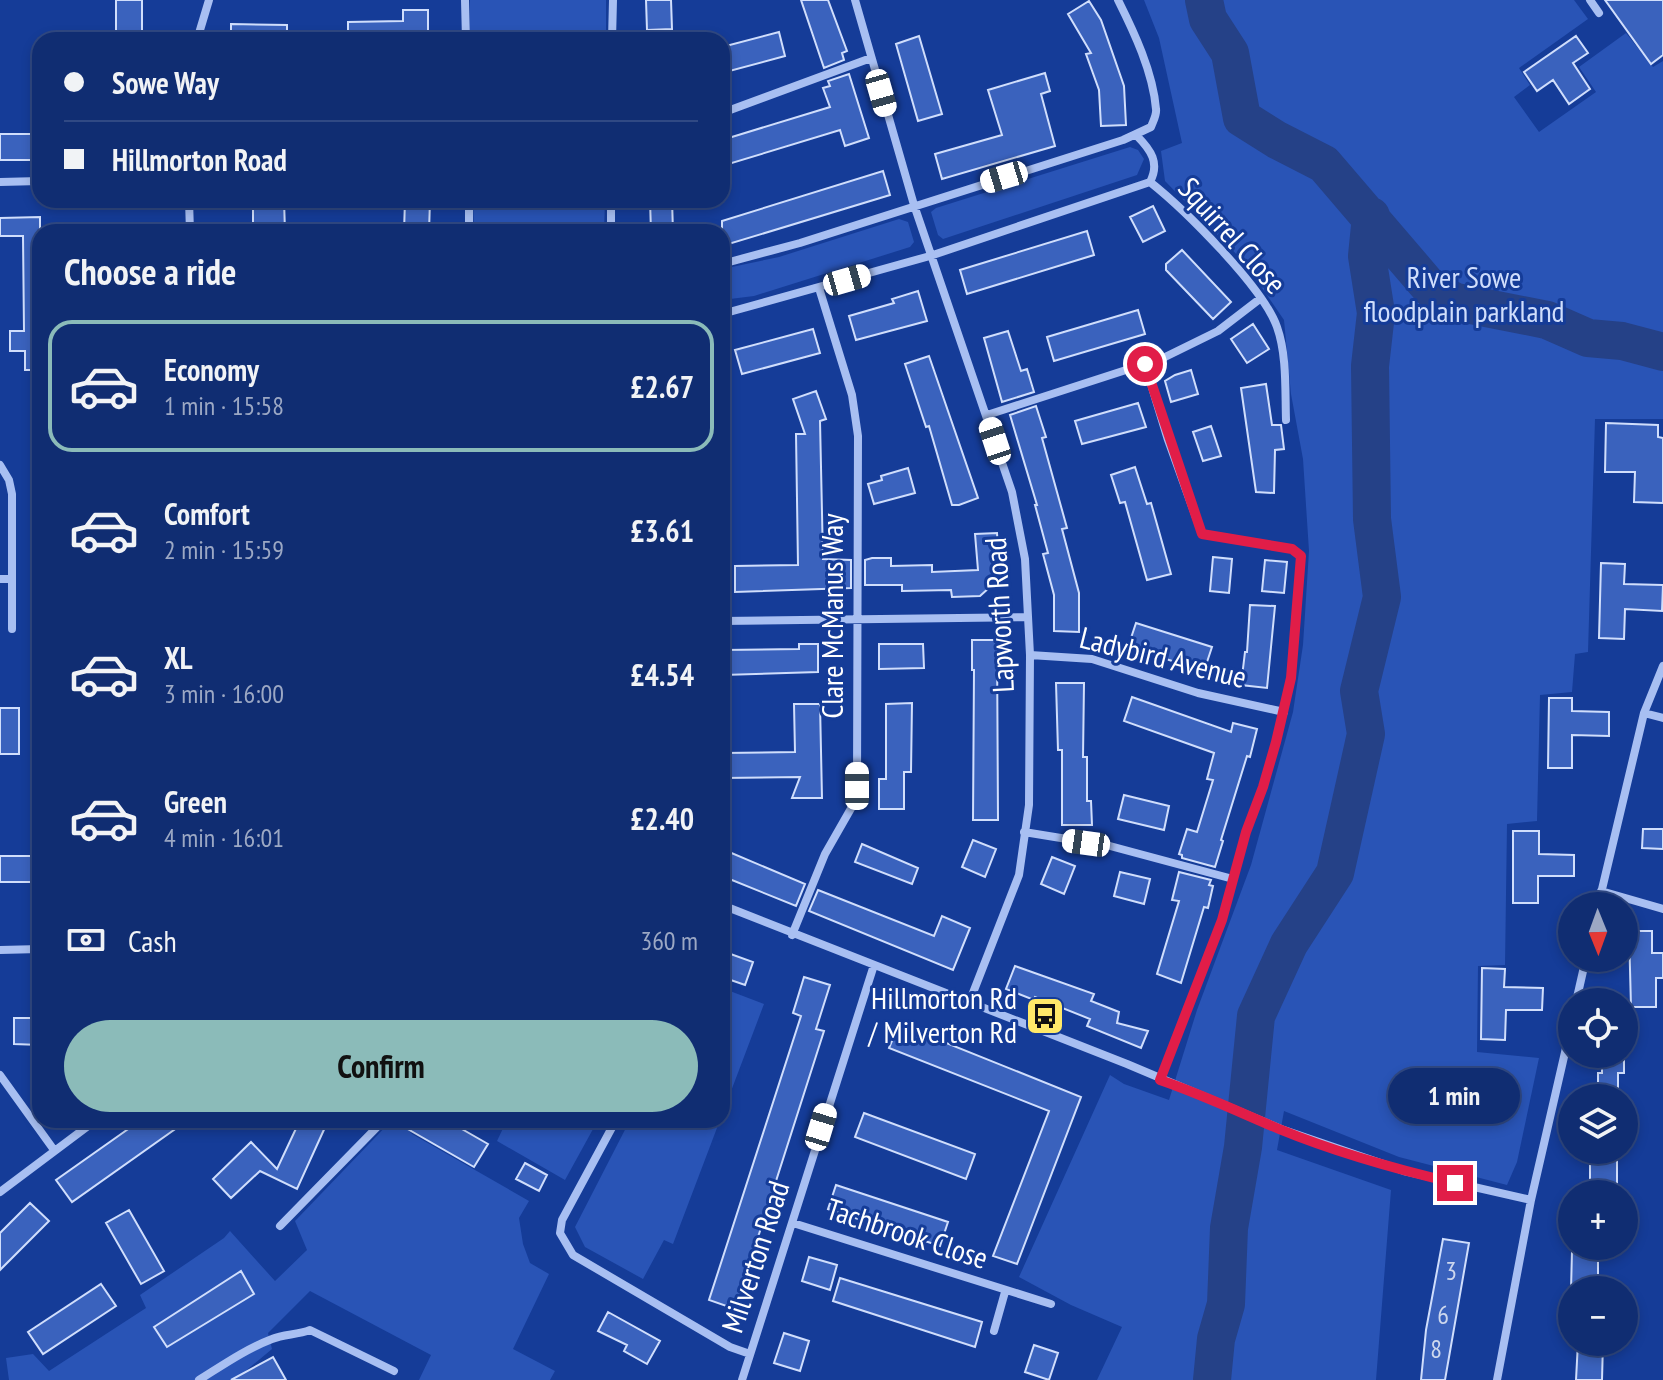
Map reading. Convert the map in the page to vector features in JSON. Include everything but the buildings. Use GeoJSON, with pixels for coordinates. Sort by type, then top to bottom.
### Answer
{"type":"FeatureCollection","features":[{"type":"Feature","properties":{"kind":"street"},"geometry":{"type":"LineString","coordinates":[[199,32],[209,0]]}},
{"type":"Feature","properties":{"kind":"street"},"geometry":{"type":"LineString","coordinates":[[465,0],[466,32]]}},
{"type":"Feature","properties":{"kind":"street"},"geometry":{"type":"LineString","coordinates":[[612,32],[613,0]]}},
{"type":"Feature","properties":{"kind":"street","name":"Lapworth Road"},"geometry":{"type":"LineString","coordinates":[[855,0],[930,256],[987,415],[1021,528],[1028,591],[1030,655],[1029,805],[1019,875],[969,1003]]}},
{"type":"Feature","properties":{"kind":"street"},"geometry":{"type":"LineString","coordinates":[[730,262],[800,243],[1137,136],[1151,127],[1157,112],[1148,73],[1133,29],[1118,0]]}},
{"type":"Feature","properties":{"kind":"street"},"geometry":{"type":"LineString","coordinates":[[1590,0],[1599,13]]}},
{"type":"Feature","properties":{"kind":"street"},"geometry":{"type":"LineString","coordinates":[[730,110],[871,58]]}},
{"type":"Feature","properties":{"kind":"street","name":"Squirrel Close"},"geometry":{"type":"LineString","coordinates":[[930,256],[1150,182],[1155,172],[1155,160],[1149,147],[1137,136]]}},
{"type":"Feature","properties":{"kind":"street"},"geometry":{"type":"LineString","coordinates":[[0,182],[32,181]]}},
{"type":"Feature","properties":{"kind":"street","name":"Squirrel Close"},"geometry":{"type":"LineString","coordinates":[[1150,182],[1183,211],[1261,298],[1277,326],[1286,420]]}},
{"type":"Feature","properties":{"kind":"street"},"geometry":{"type":"LineString","coordinates":[[730,312],[930,256]]}},
{"type":"Feature","properties":{"kind":"street","name":"Clare McManus Way"},"geometry":{"type":"LineString","coordinates":[[792,935],[825,854],[853,805],[857,786],[858,436],[852,395],[819,288]]}},
{"type":"Feature","properties":{"kind":"street"},"geometry":{"type":"LineString","coordinates":[[987,415],[1163,358],[1218,331],[1261,298]]}},
{"type":"Feature","properties":{"kind":"street"},"geometry":{"type":"LineString","coordinates":[[1145,364],[1202,534],[1292,549],[1301,556],[1294,651],[1284,712],[1222,920],[1160,1080]]}},
{"type":"Feature","properties":{"kind":"street"},"geometry":{"type":"LineString","coordinates":[[0,465],[9,480],[12,494],[12,629]]}},
{"type":"Feature","properties":{"kind":"street"},"geometry":{"type":"LineString","coordinates":[[0,579],[12,579]]}},
{"type":"Feature","properties":{"kind":"street"},"geometry":{"type":"LineString","coordinates":[[730,621],[1028,617]]}},
{"type":"Feature","properties":{"kind":"street","name":"Ladybird Avenue"},"geometry":{"type":"LineString","coordinates":[[1030,655],[1092,659],[1198,693],[1284,712]]}},
{"type":"Feature","properties":{"kind":"street"},"geometry":{"type":"LineString","coordinates":[[1663,666],[1644,713],[1601,891],[1663,909]]}},
{"type":"Feature","properties":{"kind":"street"},"geometry":{"type":"LineString","coordinates":[[1644,713],[1663,718]]}},
{"type":"Feature","properties":{"kind":"street"},"geometry":{"type":"LineString","coordinates":[[1024,832],[1110,846],[1233,879]]}},
{"type":"Feature","properties":{"kind":"street"},"geometry":{"type":"LineString","coordinates":[[730,908],[1217,1100],[1281,1129],[1404,1171],[1531,1200]]}},
{"type":"Feature","properties":{"kind":"street"},"geometry":{"type":"LineString","coordinates":[[0,950],[32,949]]}},
{"type":"Feature","properties":{"kind":"street","name":"Milverton Road"},"geometry":{"type":"LineString","coordinates":[[742,1380],[874,965]]}},
{"type":"Feature","properties":{"kind":"street"},"geometry":{"type":"LineString","coordinates":[[1497,1380],[1531,1200],[1561,1068]]}},
{"type":"Feature","properties":{"kind":"street"},"geometry":{"type":"LineString","coordinates":[[0,1075],[32,1119]]}},
{"type":"Feature","properties":{"kind":"street"},"geometry":{"type":"LineString","coordinates":[[38,1128],[54,1150]]}},
{"type":"Feature","properties":{"kind":"street"},"geometry":{"type":"LineString","coordinates":[[0,1192],[85,1128]]}},
{"type":"Feature","properties":{"kind":"street"},"geometry":{"type":"LineString","coordinates":[[280,1226],[376,1128]]}},
{"type":"Feature","properties":{"kind":"street"},"geometry":{"type":"LineString","coordinates":[[612,1128],[562,1220],[560,1233],[565,1245],[573,1255],[595,1269],[730,1347],[750,1354]]}},
{"type":"Feature","properties":{"kind":"street","name":"Tachbrook Close"},"geometry":{"type":"LineString","coordinates":[[793,1223],[1051,1304]]}},
{"type":"Feature","properties":{"kind":"street","name":"Tachbrook Close"},"geometry":{"type":"LineString","coordinates":[[994,1331],[1005,1292]]}},
{"type":"Feature","properties":{"kind":"street"},"geometry":{"type":"LineString","coordinates":[[199,1380],[276,1337],[310,1330],[394,1371]]}},
{"type":"Feature","properties":{"kind":"green space"},"geometry":{"type":"Polygon","coordinates":[[[470,0],[606,0],[606,32],[470,32],[470,0]]]}},
{"type":"Feature","properties":{"kind":"green space","name":"River Sowe floodplain parkland"},"geometry":{"type":"Polygon","coordinates":[[[1144,0],[1574,0],[1588,19],[1519,68],[1530,85],[1514,97],[1539,132],[1596,92],[1579,67],[1626,33],[1653,67],[1663,61],[1663,419],[1595,419],[1588,652],[1575,654],[1572,692],[1540,695],[1537,821],[1507,824],[1505,965],[1478,966],[1477,1052],[1539,1058],[1517,1162],[1507,1185],[1399,1157],[1284,1111],[1277,1150],[1391,1190],[1376,1380],[1097,1380],[1122,1327],[1071,1305],[1019,1277],[1110,1075],[1124,1084],[1169,1100],[1197,1010],[1251,865],[1293,712],[1303,645],[1309,551],[1303,459],[1291,394],[1284,320],[1245,263],[1165,181],[1161,151],[1182,143],[1159,38],[1144,0]]]}},
{"type":"Feature","properties":{"kind":"green space"},"geometry":{"type":"Polygon","coordinates":[[[1130,147],[1138,150],[1144,159],[1137,175],[943,239],[938,235],[931,212],[936,208],[1130,147]]]}},
{"type":"Feature","properties":{"kind":"green space"},"geometry":{"type":"Polygon","coordinates":[[[473,208],[605,208],[604,224],[474,224],[473,208]]]}},
{"type":"Feature","properties":{"kind":"green space"},"geometry":{"type":"Polygon","coordinates":[[[899,219],[908,222],[914,242],[910,247],[754,296],[730,299],[730,267],[779,257],[899,219]]]}},
{"type":"Feature","properties":{"kind":"green space"},"geometry":{"type":"Polygon","coordinates":[[[730,991],[764,1004],[730,1094],[730,991]]]}},
{"type":"Feature","properties":{"kind":"green space"},"geometry":{"type":"Polygon","coordinates":[[[384,1128],[406,1128],[529,1201],[519,1218],[523,1244],[530,1263],[549,1274],[513,1349],[555,1371],[550,1380],[419,1380],[431,1355],[310,1291],[268,1333],[272,1349],[230,1380],[9,1380],[6,1358],[33,1354],[49,1371],[146,1308],[140,1295],[230,1231],[275,1281],[307,1250],[295,1221],[384,1128]]]}},
{"type":"Feature","properties":{"kind":"green space"},"geometry":{"type":"Polygon","coordinates":[[[503,1128],[594,1128],[565,1180],[497,1141],[503,1128]]]}},
{"type":"Feature","properties":{"kind":"green space"},"geometry":{"type":"Polygon","coordinates":[[[626,1128],[717,1128],[673,1244],[664,1240],[643,1279],[585,1247],[575,1227],[626,1128]]]}},
{"type":"Feature","properties":{"kind":"waterway"},"geometry":{"type":"LineString","coordinates":[[1204,0],[1208,19],[1230,53],[1242,118],[1324,164],[1431,289],[1456,302],[1547,320],[1588,338],[1622,341],[1663,352]]}},
{"type":"Feature","properties":{"kind":"waterway"},"geometry":{"type":"LineString","coordinates":[[1212,1380],[1216,1339],[1226,1304],[1229,1228],[1243,1147],[1256,1016],[1289,944],[1335,873],[1366,734],[1359,691],[1382,597],[1372,519],[1370,366],[1376,313],[1367,256],[1371,216]]}},
{"type":"Feature","properties":{"kind":"place","name":"Hillmorton Rd / Milverton Rd"},"geometry":{"type":"Point","coordinates":[1045,1016]}},
{"type":"Feature","properties":{"kind":"route"},"geometry":{"type":"LineString","coordinates":[[1145,364],[1202,534],[1292,549],[1301,556],[1291,678],[1276,742],[1246,832],[1222,920],[1160,1080],[1217,1100],[1281,1129],[1404,1171],[1455,1183]]}}]}
